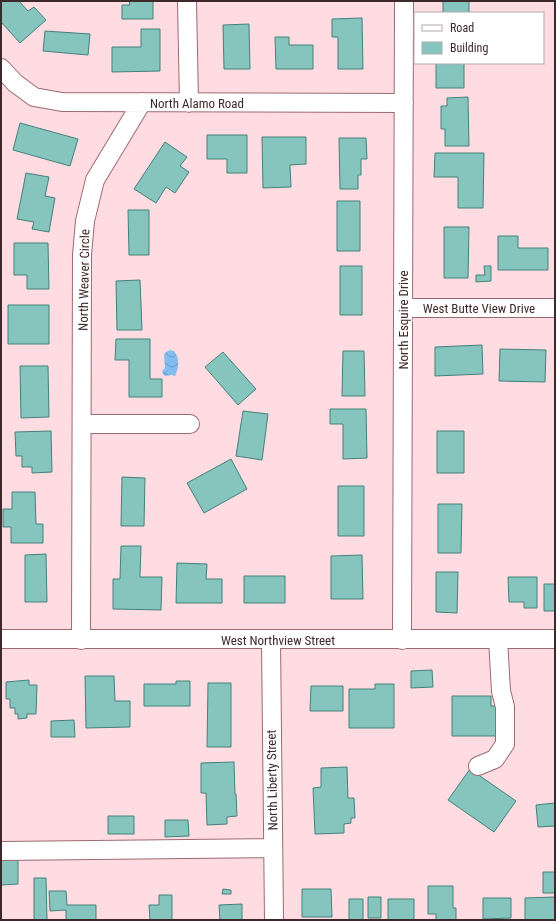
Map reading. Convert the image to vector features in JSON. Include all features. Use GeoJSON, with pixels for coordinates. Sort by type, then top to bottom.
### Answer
{"type":"FeatureCollection","features":[{"type":"Feature","properties":{"kind":"street"},"geometry":{"type":"LineString","coordinates":[[187,1],[189,103]]}},
{"type":"Feature","properties":{"kind":"street","name":"North Esquire Drive"},"geometry":{"type":"LineString","coordinates":[[402,640],[404,1]]}},
{"type":"Feature","properties":{"kind":"street","name":"North Alamo Road"},"geometry":{"type":"LineString","coordinates":[[1,68],[15,83],[34,96],[62,102],[404,103]]}},
{"type":"Feature","properties":{"kind":"street","name":"North Weaver Circle"},"geometry":{"type":"LineString","coordinates":[[81,640],[82,255],[85,221],[95,180],[142,102]]}},
{"type":"Feature","properties":{"kind":"street","name":"West Butte View Drive"},"geometry":{"type":"LineString","coordinates":[[404,308],[555,308]]}},
{"type":"Feature","properties":{"kind":"street"},"geometry":{"type":"LineString","coordinates":[[82,424],[190,424]]}},
{"type":"Feature","properties":{"kind":"street"},"geometry":{"type":"LineString","coordinates":[[478,766],[495,759],[505,744],[505,707],[501,692],[498,639]]}},
{"type":"Feature","properties":{"kind":"street","name":"West Northview Street"},"geometry":{"type":"LineString","coordinates":[[1,640],[555,639]]}},
{"type":"Feature","properties":{"kind":"street","name":"North Liberty Street"},"geometry":{"type":"LineString","coordinates":[[271,640],[274,920]]}},
{"type":"Feature","properties":{"kind":"street"},"geometry":{"type":"LineString","coordinates":[[1,851],[273,848]]}},
{"type":"Feature","properties":{"kind":"water"},"geometry":{"type":"Polygon","coordinates":[[[170,350],[174,351],[176,354],[178,366],[175,376],[165,376],[162,371],[165,368],[164,355],[170,350]]]}},
{"type":"Feature","properties":{"kind":"building"},"geometry":{"type":"Polygon","coordinates":[[[1,1],[19,1],[28,11],[34,7],[46,20],[20,43],[1,22],[1,1]]]}},
{"type":"Feature","properties":{"kind":"building"},"geometry":{"type":"Polygon","coordinates":[[[129,1],[153,1],[153,19],[122,19],[122,5],[130,5],[129,1]]]}},
{"type":"Feature","properties":{"kind":"building"},"geometry":{"type":"Polygon","coordinates":[[[443,1],[469,1],[469,12],[443,12],[443,1]]]}},
{"type":"Feature","properties":{"kind":"building"},"geometry":{"type":"Polygon","coordinates":[[[362,18],[363,69],[338,69],[338,37],[332,37],[332,19],[362,18]]]}},
{"type":"Feature","properties":{"kind":"building"},"geometry":{"type":"Polygon","coordinates":[[[249,24],[250,69],[224,69],[223,25],[249,24]]]}},
{"type":"Feature","properties":{"kind":"building"},"geometry":{"type":"Polygon","coordinates":[[[141,29],[160,29],[160,71],[112,72],[112,47],[141,47],[141,29]]]}},
{"type":"Feature","properties":{"kind":"building"},"geometry":{"type":"Polygon","coordinates":[[[45,31],[90,34],[88,55],[43,51],[45,31]]]}},
{"type":"Feature","properties":{"kind":"building"},"geometry":{"type":"Polygon","coordinates":[[[275,37],[289,37],[289,45],[313,45],[313,69],[276,69],[275,37]]]}},
{"type":"Feature","properties":{"kind":"building"},"geometry":{"type":"Polygon","coordinates":[[[436,64],[464,64],[464,88],[436,88],[436,64]]]}},
{"type":"Feature","properties":{"kind":"building"},"geometry":{"type":"Polygon","coordinates":[[[468,97],[469,146],[445,146],[445,129],[441,129],[441,106],[447,106],[447,98],[468,97]]]}},
{"type":"Feature","properties":{"kind":"building"},"geometry":{"type":"Polygon","coordinates":[[[20,123],[78,139],[70,166],[13,150],[20,123]]]}},
{"type":"Feature","properties":{"kind":"building"},"geometry":{"type":"Polygon","coordinates":[[[207,135],[247,135],[247,173],[227,173],[227,159],[207,159],[207,135]]]}},
{"type":"Feature","properties":{"kind":"building"},"geometry":{"type":"Polygon","coordinates":[[[262,137],[306,137],[306,164],[290,165],[291,187],[263,188],[262,137]]]}},
{"type":"Feature","properties":{"kind":"building"},"geometry":{"type":"Polygon","coordinates":[[[339,138],[366,138],[367,159],[361,159],[361,175],[358,175],[358,189],[340,189],[339,138]]]}},
{"type":"Feature","properties":{"kind":"building"},"geometry":{"type":"Polygon","coordinates":[[[165,142],[187,157],[180,166],[189,172],[175,193],[166,187],[156,203],[134,189],[165,142]]]}},
{"type":"Feature","properties":{"kind":"building"},"geometry":{"type":"Polygon","coordinates":[[[435,153],[484,153],[483,208],[458,208],[458,177],[434,177],[435,153]]]}},
{"type":"Feature","properties":{"kind":"building"},"geometry":{"type":"Polygon","coordinates":[[[26,173],[49,177],[45,196],[55,198],[49,232],[32,229],[34,222],[17,219],[26,173]]]}},
{"type":"Feature","properties":{"kind":"building"},"geometry":{"type":"Polygon","coordinates":[[[337,201],[360,201],[360,251],[337,251],[337,201]]]}},
{"type":"Feature","properties":{"kind":"building"},"geometry":{"type":"Polygon","coordinates":[[[128,210],[149,210],[149,255],[129,255],[128,210]]]}},
{"type":"Feature","properties":{"kind":"building"},"geometry":{"type":"Polygon","coordinates":[[[444,227],[469,227],[468,278],[444,278],[444,227]]]}},
{"type":"Feature","properties":{"kind":"building"},"geometry":{"type":"Polygon","coordinates":[[[498,236],[518,236],[518,248],[548,248],[548,270],[498,270],[498,236]]]}},
{"type":"Feature","properties":{"kind":"building"},"geometry":{"type":"Polygon","coordinates":[[[14,243],[48,243],[49,289],[27,289],[27,275],[14,275],[14,243]]]}},
{"type":"Feature","properties":{"kind":"building"},"geometry":{"type":"Polygon","coordinates":[[[340,266],[362,266],[362,315],[340,315],[340,266]]]}},
{"type":"Feature","properties":{"kind":"building"},"geometry":{"type":"Polygon","coordinates":[[[484,266],[491,266],[491,281],[476,282],[476,275],[485,275],[484,266]]]}},
{"type":"Feature","properties":{"kind":"building"},"geometry":{"type":"Polygon","coordinates":[[[140,280],[142,330],[117,330],[116,281],[140,280]]]}},
{"type":"Feature","properties":{"kind":"building"},"geometry":{"type":"Polygon","coordinates":[[[8,305],[49,305],[49,344],[8,344],[8,305]]]}},
{"type":"Feature","properties":{"kind":"building"},"geometry":{"type":"Polygon","coordinates":[[[116,339],[150,339],[150,379],[162,379],[162,397],[129,397],[129,360],[115,360],[116,339]]]}},
{"type":"Feature","properties":{"kind":"building"},"geometry":{"type":"Polygon","coordinates":[[[482,345],[483,374],[435,376],[435,347],[482,345]]]}},
{"type":"Feature","properties":{"kind":"building"},"geometry":{"type":"Polygon","coordinates":[[[500,349],[546,350],[545,382],[499,381],[500,349]]]}},
{"type":"Feature","properties":{"kind":"building"},"geometry":{"type":"Polygon","coordinates":[[[343,351],[364,351],[365,396],[342,396],[343,351]]]}},
{"type":"Feature","properties":{"kind":"building"},"geometry":{"type":"Polygon","coordinates":[[[223,352],[256,389],[238,405],[205,367],[223,352]]]}},
{"type":"Feature","properties":{"kind":"building"},"geometry":{"type":"Polygon","coordinates":[[[20,366],[48,366],[49,417],[21,418],[20,366]]]}},
{"type":"Feature","properties":{"kind":"building"},"geometry":{"type":"Polygon","coordinates":[[[330,409],[366,409],[367,458],[343,459],[343,424],[330,424],[330,409]]]}},
{"type":"Feature","properties":{"kind":"building"},"geometry":{"type":"Polygon","coordinates":[[[243,411],[268,414],[262,460],[236,456],[243,411]]]}},
{"type":"Feature","properties":{"kind":"building"},"geometry":{"type":"Polygon","coordinates":[[[51,431],[52,472],[32,473],[32,467],[22,467],[22,456],[16,456],[15,432],[51,431]]]}},
{"type":"Feature","properties":{"kind":"building"},"geometry":{"type":"Polygon","coordinates":[[[437,431],[464,431],[464,473],[437,473],[437,431]]]}},
{"type":"Feature","properties":{"kind":"building"},"geometry":{"type":"Polygon","coordinates":[[[231,459],[247,489],[204,513],[187,483],[231,459]]]}},
{"type":"Feature","properties":{"kind":"building"},"geometry":{"type":"Polygon","coordinates":[[[122,477],[145,478],[144,526],[121,526],[122,477]]]}},
{"type":"Feature","properties":{"kind":"building"},"geometry":{"type":"Polygon","coordinates":[[[338,486],[364,486],[364,536],[338,536],[338,486]]]}},
{"type":"Feature","properties":{"kind":"building"},"geometry":{"type":"Polygon","coordinates":[[[12,492],[35,492],[36,524],[43,524],[43,543],[11,543],[11,527],[3,527],[3,509],[12,509],[12,492]]]}},
{"type":"Feature","properties":{"kind":"building"},"geometry":{"type":"Polygon","coordinates":[[[438,504],[462,504],[461,553],[438,553],[438,504]]]}},
{"type":"Feature","properties":{"kind":"building"},"geometry":{"type":"Polygon","coordinates":[[[121,546],[141,546],[140,577],[162,577],[161,610],[113,609],[113,579],[120,579],[121,546]]]}},
{"type":"Feature","properties":{"kind":"building"},"geometry":{"type":"Polygon","coordinates":[[[46,554],[47,602],[25,602],[25,555],[46,554]]]}},
{"type":"Feature","properties":{"kind":"building"},"geometry":{"type":"Polygon","coordinates":[[[362,555],[363,599],[331,599],[331,556],[362,555]]]}},
{"type":"Feature","properties":{"kind":"building"},"geometry":{"type":"Polygon","coordinates":[[[177,563],[207,564],[206,579],[222,579],[222,603],[176,603],[177,563]]]}},
{"type":"Feature","properties":{"kind":"building"},"geometry":{"type":"Polygon","coordinates":[[[436,572],[458,572],[457,613],[436,612],[436,572]]]}},
{"type":"Feature","properties":{"kind":"building"},"geometry":{"type":"Polygon","coordinates":[[[244,576],[285,576],[285,603],[244,603],[244,576]]]}},
{"type":"Feature","properties":{"kind":"building"},"geometry":{"type":"Polygon","coordinates":[[[508,577],[537,577],[537,608],[524,608],[524,602],[509,602],[508,577]]]}},
{"type":"Feature","properties":{"kind":"building"},"geometry":{"type":"Polygon","coordinates":[[[544,584],[555,584],[555,611],[544,611],[544,584]]]}},
{"type":"Feature","properties":{"kind":"building"},"geometry":{"type":"Polygon","coordinates":[[[432,670],[433,687],[411,688],[411,671],[432,670]]]}},
{"type":"Feature","properties":{"kind":"building"},"geometry":{"type":"Polygon","coordinates":[[[85,676],[114,676],[115,701],[130,701],[130,727],[86,728],[85,676]]]}},
{"type":"Feature","properties":{"kind":"building"},"geometry":{"type":"Polygon","coordinates":[[[29,680],[29,685],[37,685],[36,714],[27,714],[27,718],[18,719],[18,714],[15,714],[15,708],[10,708],[10,699],[6,699],[6,682],[29,680]]]}},
{"type":"Feature","properties":{"kind":"building"},"geometry":{"type":"Polygon","coordinates":[[[176,681],[190,681],[190,706],[144,706],[144,684],[176,684],[176,681]]]}},
{"type":"Feature","properties":{"kind":"building"},"geometry":{"type":"Polygon","coordinates":[[[208,683],[231,683],[231,747],[207,747],[208,683]]]}},
{"type":"Feature","properties":{"kind":"building"},"geometry":{"type":"Polygon","coordinates":[[[375,684],[394,684],[394,728],[349,728],[349,689],[375,689],[375,684]]]}},
{"type":"Feature","properties":{"kind":"building"},"geometry":{"type":"Polygon","coordinates":[[[311,686],[343,686],[343,711],[310,711],[311,686]]]}},
{"type":"Feature","properties":{"kind":"building"},"geometry":{"type":"Polygon","coordinates":[[[452,696],[491,696],[491,706],[503,706],[502,736],[452,736],[452,696]]]}},
{"type":"Feature","properties":{"kind":"building"},"geometry":{"type":"Polygon","coordinates":[[[74,720],[75,737],[51,737],[51,721],[74,720]]]}},
{"type":"Feature","properties":{"kind":"building"},"geometry":{"type":"Polygon","coordinates":[[[234,762],[237,816],[227,817],[227,824],[207,825],[206,793],[201,793],[201,763],[234,762]]]}},
{"type":"Feature","properties":{"kind":"building"},"geometry":{"type":"Polygon","coordinates":[[[347,767],[348,798],[354,798],[355,818],[351,818],[351,823],[344,824],[344,833],[315,834],[313,788],[321,787],[321,768],[347,767]]]}},
{"type":"Feature","properties":{"kind":"building"},"geometry":{"type":"Polygon","coordinates":[[[470,769],[516,801],[494,832],[448,800],[470,769]]]}},
{"type":"Feature","properties":{"kind":"building"},"geometry":{"type":"Polygon","coordinates":[[[555,803],[555,826],[538,827],[536,805],[555,803]]]}},
{"type":"Feature","properties":{"kind":"building"},"geometry":{"type":"Polygon","coordinates":[[[108,816],[134,816],[134,834],[108,834],[108,816]]]}},
{"type":"Feature","properties":{"kind":"building"},"geometry":{"type":"Polygon","coordinates":[[[165,820],[188,820],[189,836],[165,837],[165,820]]]}},
{"type":"Feature","properties":{"kind":"building"},"geometry":{"type":"Polygon","coordinates":[[[18,858],[18,884],[1,885],[1,859],[18,858]]]}},
{"type":"Feature","properties":{"kind":"building"},"geometry":{"type":"Polygon","coordinates":[[[543,872],[555,872],[555,893],[543,893],[543,872]]]}},
{"type":"Feature","properties":{"kind":"building"},"geometry":{"type":"Polygon","coordinates":[[[34,878],[46,878],[47,920],[34,920],[34,878]]]}},
{"type":"Feature","properties":{"kind":"building"},"geometry":{"type":"Polygon","coordinates":[[[428,886],[453,886],[453,908],[456,908],[456,920],[436,920],[436,914],[428,914],[428,886]]]}},
{"type":"Feature","properties":{"kind":"building"},"geometry":{"type":"Polygon","coordinates":[[[223,889],[231,890],[231,894],[222,894],[223,889]]]}},
{"type":"Feature","properties":{"kind":"building"},"geometry":{"type":"Polygon","coordinates":[[[302,889],[331,889],[332,917],[302,917],[302,889]]]}},
{"type":"Feature","properties":{"kind":"building"},"geometry":{"type":"Polygon","coordinates":[[[49,891],[66,891],[67,905],[96,905],[96,920],[66,920],[66,910],[50,911],[49,891]]]}},
{"type":"Feature","properties":{"kind":"building"},"geometry":{"type":"Polygon","coordinates":[[[159,895],[172,895],[172,920],[150,920],[149,905],[159,905],[159,895]]]}},
{"type":"Feature","properties":{"kind":"building"},"geometry":{"type":"Polygon","coordinates":[[[368,897],[381,897],[381,918],[368,918],[368,897]]]}},
{"type":"Feature","properties":{"kind":"building"},"geometry":{"type":"Polygon","coordinates":[[[555,897],[555,920],[525,920],[525,898],[555,897]]]}},
{"type":"Feature","properties":{"kind":"building"},"geometry":{"type":"Polygon","coordinates":[[[483,898],[511,898],[511,918],[483,919],[483,898]]]}},
{"type":"Feature","properties":{"kind":"building"},"geometry":{"type":"Polygon","coordinates":[[[349,899],[363,899],[363,920],[349,920],[349,899]]]}},
{"type":"Feature","properties":{"kind":"building"},"geometry":{"type":"Polygon","coordinates":[[[388,899],[414,899],[414,920],[388,920],[388,899]]]}},
{"type":"Feature","properties":{"kind":"building"},"geometry":{"type":"Polygon","coordinates":[[[242,904],[242,920],[220,920],[219,905],[242,904]]]}}]}
